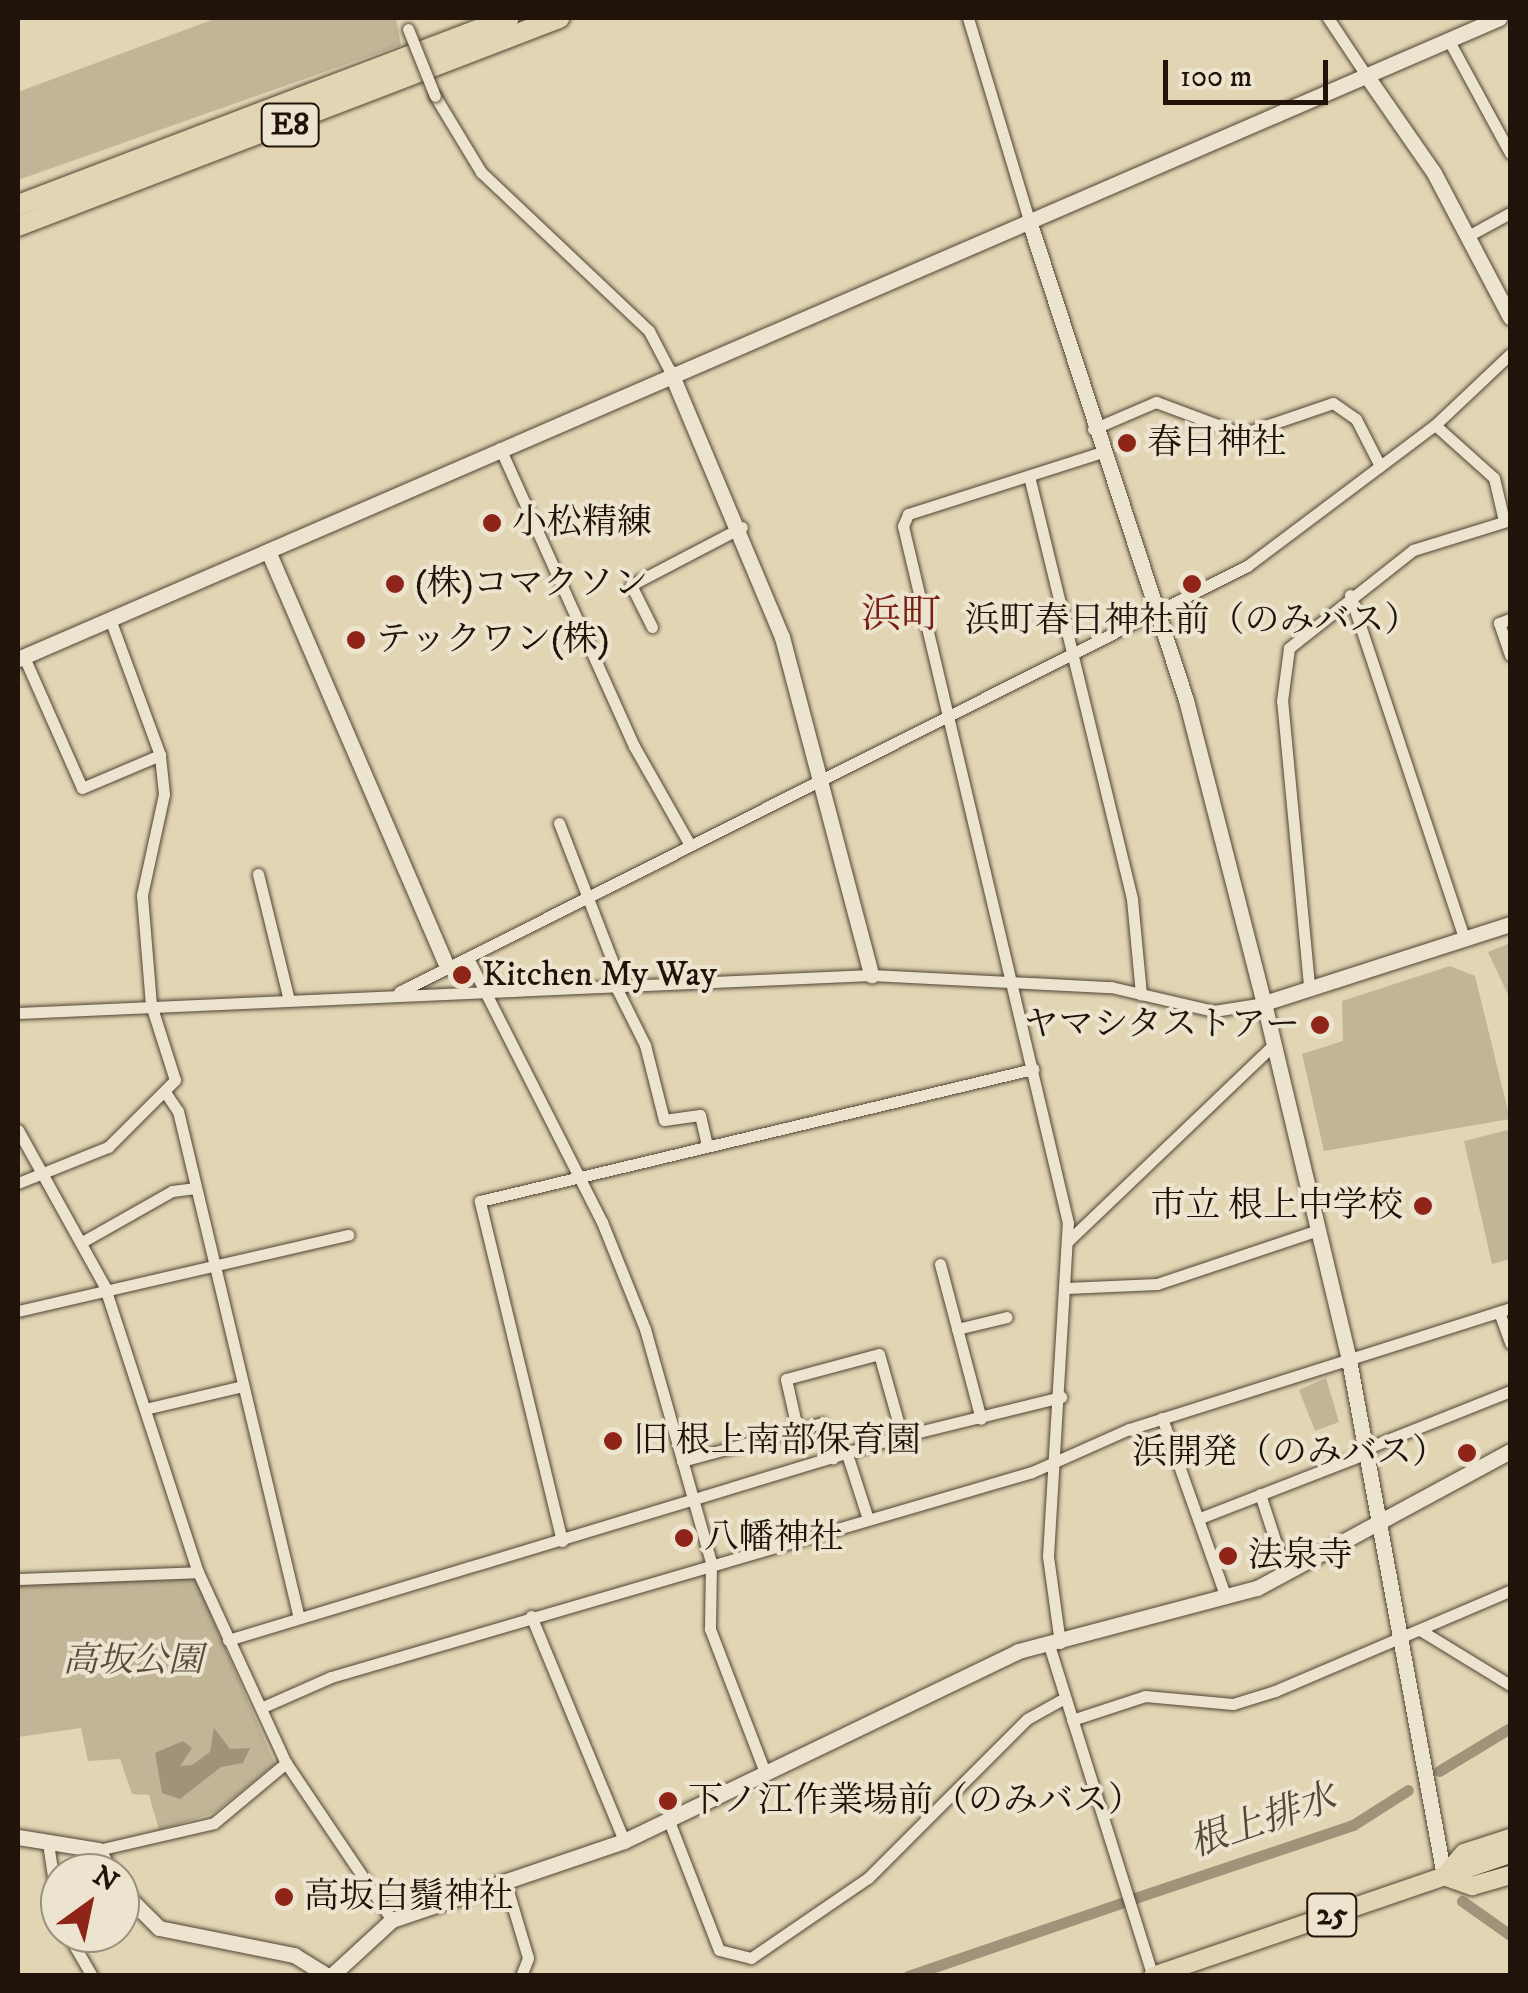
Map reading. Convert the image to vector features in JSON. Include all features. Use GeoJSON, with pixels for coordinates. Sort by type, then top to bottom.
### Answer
{"type":"FeatureCollection","features":[{"type":"Feature","properties":{"kind":"highway","name":"E8"},"geometry":{"type":"LineString","coordinates":[[18,206],[509,18]]}},
{"type":"Feature","properties":{"kind":"highway","name":"E8"},"geometry":{"type":"LineString","coordinates":[[18,226],[559,18]]}},
{"type":"Feature","properties":{"kind":"main road"},"geometry":{"type":"LineString","coordinates":[[1510,1838],[1449,1862],[1444,1876],[1472,1886],[1510,1875]]}},
{"type":"Feature","properties":{"kind":"main road","name":"25"},"geometry":{"type":"LineString","coordinates":[[1153,1975],[1510,1854]]}},
{"type":"Feature","properties":{"kind":"street"},"geometry":{"type":"LineString","coordinates":[[968,18],[1099,453],[1155,614],[1264,1003],[1349,1360],[1444,1876]]}},
{"type":"Feature","properties":{"kind":"street"},"geometry":{"type":"LineString","coordinates":[[1328,18],[1468,236],[1510,317]]}},
{"type":"Feature","properties":{"kind":"street"},"geometry":{"type":"LineString","coordinates":[[160,755],[82,788],[21,658],[671,372],[1030,224],[1499,18]]}},
{"type":"Feature","properties":{"kind":"street"},"geometry":{"type":"LineString","coordinates":[[407,23],[435,96],[481,172],[650,331],[671,372],[742,527],[822,782],[871,975]]}},
{"type":"Feature","properties":{"kind":"street"},"geometry":{"type":"LineString","coordinates":[[1448,40],[1510,153]]}},
{"type":"Feature","properties":{"kind":"street"},"geometry":{"type":"LineString","coordinates":[[1468,236],[1510,213]]}},
{"type":"Feature","properties":{"kind":"street"},"geometry":{"type":"LineString","coordinates":[[399,992],[690,845],[950,720],[1247,566],[1435,425],[1510,354]]}},
{"type":"Feature","properties":{"kind":"street"},"geometry":{"type":"LineString","coordinates":[[1093,429],[1156,402],[1242,434],[1333,403],[1356,419],[1380,466]]}},
{"type":"Feature","properties":{"kind":"street"},"geometry":{"type":"LineString","coordinates":[[1308,985],[1283,671],[1290,648],[1350,594],[1413,550],[1507,521],[1494,478],[1435,425]]}},
{"type":"Feature","properties":{"kind":"street"},"geometry":{"type":"LineString","coordinates":[[500,448],[634,746],[690,845]]}},
{"type":"Feature","properties":{"kind":"street"},"geometry":{"type":"LineString","coordinates":[[1099,453],[908,514],[902,526],[1014,984],[1067,1242],[1061,1397],[1048,1556],[1063,1699],[1153,1975]]}},
{"type":"Feature","properties":{"kind":"street"},"geometry":{"type":"LineString","coordinates":[[1029,476],[1132,899],[1141,995]]}},
{"type":"Feature","properties":{"kind":"street"},"geometry":{"type":"LineString","coordinates":[[652,627],[632,585],[742,527]]}},
{"type":"Feature","properties":{"kind":"street"},"geometry":{"type":"LineString","coordinates":[[268,551],[447,967]]}},
{"type":"Feature","properties":{"kind":"street"},"geometry":{"type":"LineString","coordinates":[[1350,594],[1465,940]]}},
{"type":"Feature","properties":{"kind":"street"},"geometry":{"type":"LineString","coordinates":[[18,1184],[108,1146],[166,1092],[176,1072],[152,1005],[142,895],[164,794],[160,755],[110,619]]}},
{"type":"Feature","properties":{"kind":"street"},"geometry":{"type":"LineString","coordinates":[[1510,619],[1499,624],[1510,655]]}},
{"type":"Feature","properties":{"kind":"street"},"geometry":{"type":"LineString","coordinates":[[559,823],[644,1044],[664,1120],[700,1115],[707,1146]]}},
{"type":"Feature","properties":{"kind":"street"},"geometry":{"type":"LineString","coordinates":[[258,874],[289,1000]]}},
{"type":"Feature","properties":{"kind":"street"},"geometry":{"type":"LineString","coordinates":[[18,1013],[617,981],[871,975],[1141,995],[1214,1010],[1264,1003],[1308,985],[1510,924]]}},
{"type":"Feature","properties":{"kind":"street"},"geometry":{"type":"LineString","coordinates":[[468,958],[579,1176],[645,1329],[711,1564],[710,1629],[766,1774]]}},
{"type":"Feature","properties":{"kind":"street"},"geometry":{"type":"LineString","coordinates":[[1067,1242],[1274,1044]]}},
{"type":"Feature","properties":{"kind":"street"},"geometry":{"type":"LineString","coordinates":[[562,1541],[480,1201],[1033,1069]]}},
{"type":"Feature","properties":{"kind":"street"},"geometry":{"type":"LineString","coordinates":[[166,1092],[196,1188],[298,1614]]}},
{"type":"Feature","properties":{"kind":"street"},"geometry":{"type":"LineString","coordinates":[[18,1130],[104,1285],[198,1572],[286,1764],[392,1920]]}},
{"type":"Feature","properties":{"kind":"street"},"geometry":{"type":"LineString","coordinates":[[82,1242],[172,1191],[196,1188]]}},
{"type":"Feature","properties":{"kind":"street"},"geometry":{"type":"LineString","coordinates":[[1066,1288],[1156,1284],[1318,1230]]}},
{"type":"Feature","properties":{"kind":"street"},"geometry":{"type":"LineString","coordinates":[[18,1311],[104,1285],[214,1266],[348,1235]]}},
{"type":"Feature","properties":{"kind":"street"},"geometry":{"type":"LineString","coordinates":[[940,1264],[981,1419]]}},
{"type":"Feature","properties":{"kind":"street"},"geometry":{"type":"LineString","coordinates":[[263,1707],[531,1616],[1032,1472],[1056,1454],[1504,1310],[1510,1343]]}},
{"type":"Feature","properties":{"kind":"street"},"geometry":{"type":"LineString","coordinates":[[957,1329],[1006,1317]]}},
{"type":"Feature","properties":{"kind":"street"},"geometry":{"type":"LineString","coordinates":[[798,1428],[786,1380],[879,1354],[902,1436]]}},
{"type":"Feature","properties":{"kind":"street"},"geometry":{"type":"LineString","coordinates":[[145,1409],[242,1386]]}},
{"type":"Feature","properties":{"kind":"street"},"geometry":{"type":"LineString","coordinates":[[1204,1517],[1510,1391]]}},
{"type":"Feature","properties":{"kind":"street"},"geometry":{"type":"LineString","coordinates":[[228,1640],[298,1614],[562,1541],[691,1498],[902,1436],[1061,1397]]}},
{"type":"Feature","properties":{"kind":"street"},"geometry":{"type":"LineString","coordinates":[[1162,1418],[1204,1517],[1226,1598]]}},
{"type":"Feature","properties":{"kind":"street"},"geometry":{"type":"LineString","coordinates":[[682,1461],[822,1423],[833,1458]]}},
{"type":"Feature","properties":{"kind":"street"},"geometry":{"type":"LineString","coordinates":[[140,1909],[159,1928],[294,1955],[329,1976],[392,1920],[624,1841],[1018,1651],[1226,1598],[1285,1571],[1379,1516],[1510,1450]]}},
{"type":"Feature","properties":{"kind":"street"},"geometry":{"type":"LineString","coordinates":[[848,1454],[868,1519]]}},
{"type":"Feature","properties":{"kind":"street"},"geometry":{"type":"LineString","coordinates":[[1260,1494],[1285,1571]]}},
{"type":"Feature","properties":{"kind":"street"},"geometry":{"type":"LineString","coordinates":[[18,1579],[198,1572]]}},
{"type":"Feature","properties":{"kind":"street"},"geometry":{"type":"LineString","coordinates":[[1072,1720],[1144,1696],[1234,1704],[1400,1641],[1510,1591]]}},
{"type":"Feature","properties":{"kind":"street"},"geometry":{"type":"LineString","coordinates":[[531,1616],[624,1841]]}},
{"type":"Feature","properties":{"kind":"street"},"geometry":{"type":"LineString","coordinates":[[1420,1630],[1510,1685]]}},
{"type":"Feature","properties":{"kind":"street"},"geometry":{"type":"LineString","coordinates":[[669,1821],[719,1950],[751,1958],[868,1878],[1026,1719],[1063,1699]]}},
{"type":"Feature","properties":{"kind":"street"},"geometry":{"type":"LineString","coordinates":[[18,1837],[98,1850],[214,1823],[286,1764]]}},
{"type":"Feature","properties":{"kind":"street"},"geometry":{"type":"LineString","coordinates":[[48,1842],[50,1853]]}},
{"type":"Feature","properties":{"kind":"street"},"geometry":{"type":"LineString","coordinates":[[506,1884],[528,1958],[520,1976]]}},
{"type":"Feature","properties":{"kind":"street"},"geometry":{"type":"LineString","coordinates":[[79,1953],[92,1976]]}},
{"type":"Feature","properties":{"kind":"green space"},"geometry":{"type":"Polygon","coordinates":[[[217,18],[396,18],[401,45],[18,180],[18,92],[217,18]]]}},
{"type":"Feature","properties":{"kind":"green space"},"geometry":{"type":"Polygon","coordinates":[[[1510,943],[1510,999],[1488,952],[1510,943]]]}},
{"type":"Feature","properties":{"kind":"green space"},"geometry":{"type":"Polygon","coordinates":[[[1450,966],[1475,976],[1510,1119],[1324,1151],[1302,1054],[1343,1041],[1342,1001],[1450,966]]]}},
{"type":"Feature","properties":{"kind":"green space"},"geometry":{"type":"Polygon","coordinates":[[[1508,1130],[1510,1259],[1492,1264],[1464,1141],[1508,1130]]]}},
{"type":"Feature","properties":{"kind":"green space"},"geometry":{"type":"Polygon","coordinates":[[[1326,1378],[1339,1422],[1315,1431],[1299,1390],[1326,1378]]]}},
{"type":"Feature","properties":{"kind":"green space","name":"高坂公園"},"geometry":{"type":"Polygon","coordinates":[[[185,1575],[197,1582],[275,1764],[214,1813],[159,1830],[149,1795],[132,1794],[120,1759],[88,1761],[81,1728],[18,1737],[18,1584],[185,1575]]]}},
{"type":"Feature","properties":{"kind":"shaded area"},"geometry":{"type":"Polygon","coordinates":[[[214,1728],[230,1749],[250,1748],[243,1763],[221,1767],[180,1799],[162,1793],[155,1753],[183,1741],[192,1748],[180,1766],[192,1765],[210,1752],[214,1728]]]}},
{"type":"Feature","properties":{"kind":"waterway","name":"根上排水"},"geometry":{"type":"LineString","coordinates":[[1439,1771],[1510,1728]]}},
{"type":"Feature","properties":{"kind":"waterway","name":"根上排水"},"geometry":{"type":"LineString","coordinates":[[1132,1899],[1353,1825],[1408,1790]]}},
{"type":"Feature","properties":{"kind":"waterway"},"geometry":{"type":"LineString","coordinates":[[1462,1901],[1510,1935]]}},
{"type":"Feature","properties":{"kind":"waterway","name":"根上排水"},"geometry":{"type":"LineString","coordinates":[[908,1976],[1121,1903]]}},
{"type":"Feature","properties":{"kind":"place","name":"春日神社"},"geometry":{"type":"Point","coordinates":[1127,443]}},
{"type":"Feature","properties":{"kind":"place","name":"小松精練"},"geometry":{"type":"Point","coordinates":[492,523]}},
{"type":"Feature","properties":{"kind":"place","name":"(株)コマクソン"},"geometry":{"type":"Point","coordinates":[395,584]}},
{"type":"Feature","properties":{"kind":"place","name":"浜町春日神社前（のみバス）"},"geometry":{"type":"Point","coordinates":[1192,584]}},
{"type":"Feature","properties":{"kind":"place","name":"テックワン(株)"},"geometry":{"type":"Point","coordinates":[356,640]}},
{"type":"Feature","properties":{"kind":"place","name":"Kitchen My Way"},"geometry":{"type":"Point","coordinates":[462,975]}},
{"type":"Feature","properties":{"kind":"place","name":"ヤマシタストアー"},"geometry":{"type":"Point","coordinates":[1320,1025]}},
{"type":"Feature","properties":{"kind":"place","name":"市立 根上中学校"},"geometry":{"type":"Point","coordinates":[1423,1206]}},
{"type":"Feature","properties":{"kind":"place","name":"旧 根上南部保育園"},"geometry":{"type":"Point","coordinates":[613,1441]}},
{"type":"Feature","properties":{"kind":"place","name":"浜開発（のみバス）"},"geometry":{"type":"Point","coordinates":[1467,1453]}},
{"type":"Feature","properties":{"kind":"place","name":"八幡神社"},"geometry":{"type":"Point","coordinates":[684,1538]}},
{"type":"Feature","properties":{"kind":"place","name":"法泉寺"},"geometry":{"type":"Point","coordinates":[1228,1556]}},
{"type":"Feature","properties":{"kind":"place","name":"下ノ江作業場前（のみバス）"},"geometry":{"type":"Point","coordinates":[668,1801]}},
{"type":"Feature","properties":{"kind":"place","name":"高坂白鬚神社"},"geometry":{"type":"Point","coordinates":[284,1897]}},
{"type":"Feature","properties":{"kind":"district","name":"浜町"},"geometry":{"type":"Point","coordinates":[901,616]}}]}
